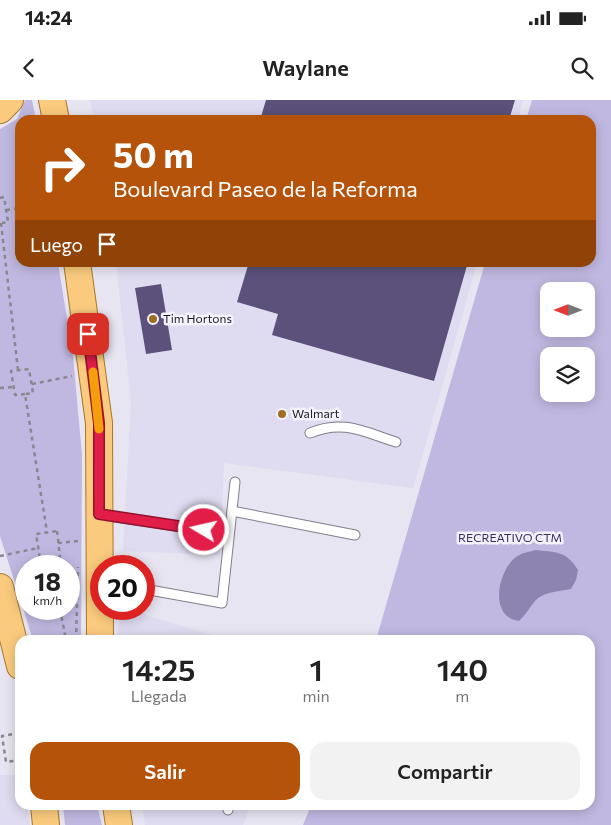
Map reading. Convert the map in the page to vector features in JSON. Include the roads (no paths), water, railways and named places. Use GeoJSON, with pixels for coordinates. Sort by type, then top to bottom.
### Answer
{"type":"FeatureCollection","features":[{"type":"Feature","properties":{"kind":"main road"},"geometry":{"type":"LineString","coordinates":[[0,110],[10,100]]}},
{"type":"Feature","properties":{"kind":"main road"},"geometry":{"type":"LineString","coordinates":[[52,100],[55,115]]}},
{"type":"Feature","properties":{"kind":"main road"},"geometry":{"type":"LineString","coordinates":[[78,267],[99,423],[100,555]]}},
{"type":"Feature","properties":{"kind":"main road"},"geometry":{"type":"LineString","coordinates":[[0,587],[15,646]]}},
{"type":"Feature","properties":{"kind":"main road"},"geometry":{"type":"LineString","coordinates":[[100,620],[100,635]]}},
{"type":"Feature","properties":{"kind":"main road"},"geometry":{"type":"LineString","coordinates":[[44,810],[46,825]]}},
{"type":"Feature","properties":{"kind":"main road"},"geometry":{"type":"LineString","coordinates":[[117,810],[119,825]]}},
{"type":"Feature","properties":{"kind":"lane"},"geometry":{"type":"LineString","coordinates":[[310,434],[327,426],[346,426],[396,442]]}},
{"type":"Feature","properties":{"kind":"lane"},"geometry":{"type":"LineString","coordinates":[[155,591],[222,603],[235,482]]}},
{"type":"Feature","properties":{"kind":"lane"},"geometry":{"type":"LineString","coordinates":[[232,511],[356,535]]}},
{"type":"Feature","properties":{"kind":"lane"},"geometry":{"type":"LineString","coordinates":[[99,514],[204,530]]}},
{"type":"Feature","properties":{"kind":"place","name":"Tim Hortons"},"geometry":{"type":"Point","coordinates":[153,319]}},
{"type":"Feature","properties":{"kind":"place","name":"Walmart"},"geometry":{"type":"Point","coordinates":[282,414]}},
{"type":"Feature","properties":{"kind":"park label","name":"RECREATIVO CTM"},"geometry":{"type":"Point","coordinates":[510,538]}}]}
